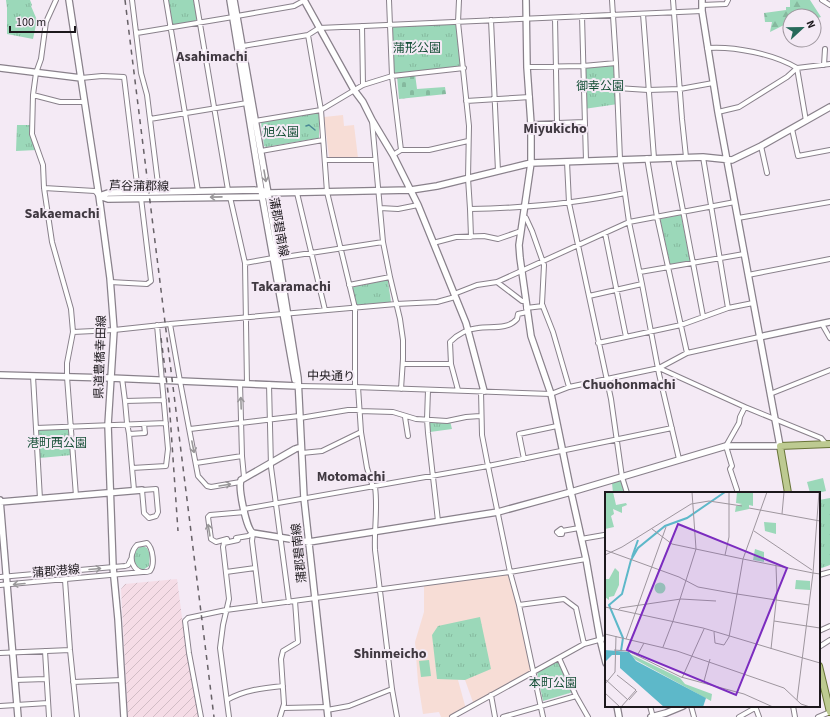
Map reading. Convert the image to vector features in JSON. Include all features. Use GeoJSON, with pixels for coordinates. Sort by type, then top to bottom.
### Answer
{"type":"FeatureCollection","features":[{"type":"Feature","properties":{"kind":"main road"},"geometry":{"type":"LineString","coordinates":[[788,492],[780,446],[828,444]]}},
{"type":"Feature","properties":{"kind":"main road"},"geometry":{"type":"LineString","coordinates":[[820,670],[830,712]]}},
{"type":"Feature","properties":{"kind":"street"},"geometry":{"type":"LineString","coordinates":[[56,0],[46,22],[41,59],[36,73],[33,95],[32,134],[43,165],[44,188],[52,242],[71,308],[73,332],[67,363],[67,377],[76,496]]}},
{"type":"Feature","properties":{"kind":"street","name":"県道豊橋幸田線"},"geometry":{"type":"LineString","coordinates":[[69,0],[99,196],[110,282],[114,330],[108,425],[113,567],[124,717]]}},
{"type":"Feature","properties":{"kind":"street"},"geometry":{"type":"LineString","coordinates":[[132,0],[141,74],[147,95],[159,192]]}},
{"type":"Feature","properties":{"kind":"street"},"geometry":{"type":"LineString","coordinates":[[166,0],[198,190]]}},
{"type":"Feature","properties":{"kind":"street"},"geometry":{"type":"LineString","coordinates":[[196,0],[228,190]]}},
{"type":"Feature","properties":{"kind":"street"},"geometry":{"type":"LineString","coordinates":[[230,0],[242,46],[268,193]]}},
{"type":"Feature","properties":{"kind":"street"},"geometry":{"type":"LineString","coordinates":[[234,0],[247,103],[261,190]]}},
{"type":"Feature","properties":{"kind":"street"},"geometry":{"type":"LineString","coordinates":[[137,33],[294,6],[304,0],[354,90],[363,102],[393,155],[411,190],[468,330],[482,391],[480,416],[488,466],[543,717]]}},
{"type":"Feature","properties":{"kind":"street"},"geometry":{"type":"LineString","coordinates":[[389,0],[392,76],[401,150]]}},
{"type":"Feature","properties":{"kind":"street"},"geometry":{"type":"LineString","coordinates":[[459,0],[458,22],[464,68],[468,126],[468,178],[472,237]]}},
{"type":"Feature","properties":{"kind":"street"},"geometry":{"type":"LineString","coordinates":[[526,0],[531,163],[519,245],[521,270],[526,310],[533,345],[551,394],[562,452],[603,638],[605,655]]}},
{"type":"Feature","properties":{"kind":"street"},"geometry":{"type":"LineString","coordinates":[[612,0],[620,159],[629,222],[679,459]]}},
{"type":"Feature","properties":{"kind":"street"},"geometry":{"type":"LineString","coordinates":[[674,0],[686,157]]}},
{"type":"Feature","properties":{"kind":"street"},"geometry":{"type":"LineString","coordinates":[[242,46],[308,35],[319,28],[674,12],[702,5],[726,4],[728,0]]}},
{"type":"Feature","properties":{"kind":"street"},"geometry":{"type":"LineString","coordinates":[[822,0],[830,5]]}},
{"type":"Feature","properties":{"kind":"street"},"geometry":{"type":"LineString","coordinates":[[672,428],[562,452],[488,466],[374,487],[276,502],[244,510],[210,515],[208,517],[210,537],[216,542],[248,536],[252,533],[309,542],[498,512],[726,446],[780,446],[726,159],[707,48],[702,5]]}},
{"type":"Feature","properties":{"kind":"street"},"geometry":{"type":"LineString","coordinates":[[643,14],[654,158]]}},
{"type":"Feature","properties":{"kind":"street"},"geometry":{"type":"LineString","coordinates":[[582,16],[586,161]]}},
{"type":"Feature","properties":{"kind":"street"},"geometry":{"type":"LineString","coordinates":[[554,18],[558,123]]}},
{"type":"Feature","properties":{"kind":"street"},"geometry":{"type":"LineString","coordinates":[[491,20],[498,171]]}},
{"type":"Feature","properties":{"kind":"street"},"geometry":{"type":"LineString","coordinates":[[362,26],[363,85]]}},
{"type":"Feature","properties":{"kind":"street"},"geometry":{"type":"LineString","coordinates":[[308,35],[321,110],[327,192],[355,308],[357,387],[361,432],[365,456],[377,501],[377,516],[374,531],[392,689],[397,717]]}},
{"type":"Feature","properties":{"kind":"street"},"geometry":{"type":"LineString","coordinates":[[707,48],[739,50],[763,54],[797,68],[830,64]]}},
{"type":"Feature","properties":{"kind":"street"},"geometry":{"type":"LineString","coordinates":[[824,65],[825,49]]}},
{"type":"Feature","properties":{"kind":"street"},"geometry":{"type":"LineString","coordinates":[[528,67],[583,66],[616,63]]}},
{"type":"Feature","properties":{"kind":"street"},"geometry":{"type":"LineString","coordinates":[[0,68],[81,78],[102,76],[124,77],[138,192]]}},
{"type":"Feature","properties":{"kind":"street"},"geometry":{"type":"LineString","coordinates":[[255,121],[321,110],[363,85],[392,76],[464,68]]}},
{"type":"Feature","properties":{"kind":"street"},"geometry":{"type":"LineString","coordinates":[[718,112],[739,107],[787,77],[797,68]]}},
{"type":"Feature","properties":{"kind":"street"},"geometry":{"type":"LineString","coordinates":[[797,68],[806,121]]}},
{"type":"Feature","properties":{"kind":"street"},"geometry":{"type":"LineString","coordinates":[[617,88],[648,90],[680,88],[713,83]]}},
{"type":"Feature","properties":{"kind":"street"},"geometry":{"type":"LineString","coordinates":[[33,95],[60,102],[85,102]]}},
{"type":"Feature","properties":{"kind":"street"},"geometry":{"type":"LineString","coordinates":[[466,102],[530,97]]}},
{"type":"Feature","properties":{"kind":"street"},"geometry":{"type":"LineString","coordinates":[[150,119],[247,103]]}},
{"type":"Feature","properties":{"kind":"street"},"geometry":{"type":"LineString","coordinates":[[262,197],[268,193],[379,192],[411,190],[436,186],[531,163],[686,157],[732,160],[761,146],[830,107]]}},
{"type":"Feature","properties":{"kind":"street"},"geometry":{"type":"LineString","coordinates":[[372,120],[383,242],[403,340],[401,389]]}},
{"type":"Feature","properties":{"kind":"street"},"geometry":{"type":"LineString","coordinates":[[531,124],[585,122]]}},
{"type":"Feature","properties":{"kind":"street"},"geometry":{"type":"LineString","coordinates":[[792,128],[798,156],[830,150]]}},
{"type":"Feature","properties":{"kind":"street"},"geometry":{"type":"LineString","coordinates":[[261,151],[323,140]]}},
{"type":"Feature","properties":{"kind":"street"},"geometry":{"type":"LineString","coordinates":[[393,155],[401,150],[429,150],[468,142]]}},
{"type":"Feature","properties":{"kind":"street"},"geometry":{"type":"LineString","coordinates":[[761,146],[767,173]]}},
{"type":"Feature","properties":{"kind":"street"},"geometry":{"type":"LineString","coordinates":[[703,157],[728,308]]}},
{"type":"Feature","properties":{"kind":"street"},"geometry":{"type":"LineString","coordinates":[[646,158],[687,353]]}},
{"type":"Feature","properties":{"kind":"street"},"geometry":{"type":"LineString","coordinates":[[673,158],[703,316]]}},
{"type":"Feature","properties":{"kind":"street"},"geometry":{"type":"LineString","coordinates":[[325,160],[375,160]]}},
{"type":"Feature","properties":{"kind":"street"},"geometry":{"type":"LineString","coordinates":[[568,162],[569,203],[618,440],[622,477],[627,492]]}},
{"type":"Feature","properties":{"kind":"street"},"geometry":{"type":"LineString","coordinates":[[44,188],[95,191],[99,196]]}},
{"type":"Feature","properties":{"kind":"street","name":"芦谷蒲郡線"},"geometry":{"type":"LineString","coordinates":[[99,196],[108,193],[198,190],[261,190],[268,193]]}},
{"type":"Feature","properties":{"kind":"street","name":"蒲郡碧南線"},"geometry":{"type":"LineString","coordinates":[[261,190],[276,258],[295,378],[298,386],[304,498],[328,717]]}},
{"type":"Feature","properties":{"kind":"street","name":"蒲郡碧南線"},"geometry":{"type":"LineString","coordinates":[[268,193],[276,258]]}},
{"type":"Feature","properties":{"kind":"street"},"geometry":{"type":"LineString","coordinates":[[297,193],[325,310]]}},
{"type":"Feature","properties":{"kind":"street"},"geometry":{"type":"LineString","coordinates":[[470,209],[524,208],[569,203],[625,193]]}},
{"type":"Feature","properties":{"kind":"street","name":"芦谷蒲郡線"},"geometry":{"type":"LineString","coordinates":[[99,196],[108,199],[262,197]]}},
{"type":"Feature","properties":{"kind":"street"},"geometry":{"type":"LineString","coordinates":[[230,197],[245,263],[247,384]]}},
{"type":"Feature","properties":{"kind":"street"},"geometry":{"type":"LineString","coordinates":[[110,282],[150,283],[147,243],[141,198]]}},
{"type":"Feature","properties":{"kind":"street"},"geometry":{"type":"LineString","coordinates":[[73,332],[114,330],[325,310],[436,302],[454,296],[477,285],[497,282],[542,260],[629,222],[734,202]]}},
{"type":"Feature","properties":{"kind":"street"},"geometry":{"type":"LineString","coordinates":[[738,218],[830,202]]}},
{"type":"Feature","properties":{"kind":"street"},"geometry":{"type":"LineString","coordinates":[[380,208],[398,209],[418,205]]}},
{"type":"Feature","properties":{"kind":"street"},"geometry":{"type":"LineString","coordinates":[[523,216],[526,218],[532,231],[544,265],[543,306],[553,332],[568,387]]}},
{"type":"Feature","properties":{"kind":"street"},"geometry":{"type":"LineString","coordinates":[[433,243],[456,237],[484,236],[498,239],[521,231]]}},
{"type":"Feature","properties":{"kind":"street"},"geometry":{"type":"LineString","coordinates":[[605,233],[626,337]]}},
{"type":"Feature","properties":{"kind":"street"},"geometry":{"type":"LineString","coordinates":[[245,263],[383,242]]}},
{"type":"Feature","properties":{"kind":"street"},"geometry":{"type":"LineString","coordinates":[[640,272],[744,254]]}},
{"type":"Feature","properties":{"kind":"street"},"geometry":{"type":"LineString","coordinates":[[748,275],[830,259]]}},
{"type":"Feature","properties":{"kind":"street"},"geometry":{"type":"LineString","coordinates":[[349,285],[390,277]]}},
{"type":"Feature","properties":{"kind":"street"},"geometry":{"type":"LineString","coordinates":[[497,282],[522,301],[525,301]]}},
{"type":"Feature","properties":{"kind":"street"},"geometry":{"type":"LineString","coordinates":[[589,296],[642,284]]}},
{"type":"Feature","properties":{"kind":"street"},"geometry":{"type":"LineString","coordinates":[[598,343],[681,325],[728,308],[753,303]]}},
{"type":"Feature","properties":{"kind":"street"},"geometry":{"type":"LineString","coordinates":[[458,390],[451,364],[450,342],[458,334],[478,328],[509,325],[517,319],[518,314],[526,310],[543,306]]}},
{"type":"Feature","properties":{"kind":"street"},"geometry":{"type":"LineString","coordinates":[[759,337],[830,322]]}},
{"type":"Feature","properties":{"kind":"street"},"geometry":{"type":"LineString","coordinates":[[170,324],[198,476],[207,486],[211,487],[240,482],[244,477],[295,449],[322,451],[361,432]]}},
{"type":"Feature","properties":{"kind":"street"},"geometry":{"type":"LineString","coordinates":[[822,324],[830,338]]}},
{"type":"Feature","properties":{"kind":"street"},"geometry":{"type":"LineString","coordinates":[[132,468],[166,466],[168,449],[157,325]]}},
{"type":"Feature","properties":{"kind":"street","name":"中央通り"},"geometry":{"type":"LineString","coordinates":[[0,375],[122,378],[298,386],[551,394],[568,387],[659,368],[687,353],[759,337]]}},
{"type":"Feature","properties":{"kind":"street"},"geometry":{"type":"LineString","coordinates":[[403,364],[451,364]]}},
{"type":"Feature","properties":{"kind":"street"},"geometry":{"type":"LineString","coordinates":[[659,368],[745,407],[820,438],[828,444]]}},
{"type":"Feature","properties":{"kind":"street"},"geometry":{"type":"LineString","coordinates":[[770,394],[830,370]]}},
{"type":"Feature","properties":{"kind":"street"},"geometry":{"type":"LineString","coordinates":[[33,376],[40,499]]}},
{"type":"Feature","properties":{"kind":"street"},"geometry":{"type":"LineString","coordinates":[[122,378],[134,490]]}},
{"type":"Feature","properties":{"kind":"street"},"geometry":{"type":"LineString","coordinates":[[240,383],[244,477]]}},
{"type":"Feature","properties":{"kind":"street"},"geometry":{"type":"LineString","coordinates":[[269,384],[271,463],[289,602]]}},
{"type":"Feature","properties":{"kind":"street"},"geometry":{"type":"LineString","coordinates":[[428,390],[427,420],[438,521]]}},
{"type":"Feature","properties":{"kind":"street"},"geometry":{"type":"LineString","coordinates":[[125,401],[164,400]]}},
{"type":"Feature","properties":{"kind":"street"},"geometry":{"type":"LineString","coordinates":[[737,490],[730,469],[732,466],[726,446],[739,423],[745,407]]}},
{"type":"Feature","properties":{"kind":"street"},"geometry":{"type":"LineString","coordinates":[[190,429],[348,410],[393,412],[405,417],[416,419],[447,421],[480,416]]}},
{"type":"Feature","properties":{"kind":"street"},"geometry":{"type":"LineString","coordinates":[[405,417],[408,436]]}},
{"type":"Feature","properties":{"kind":"street"},"geometry":{"type":"LineString","coordinates":[[36,428],[127,423],[166,423]]}},
{"type":"Feature","properties":{"kind":"street"},"geometry":{"type":"LineString","coordinates":[[129,434],[145,433],[144,424]]}},
{"type":"Feature","properties":{"kind":"street"},"geometry":{"type":"LineString","coordinates":[[524,459],[519,434],[557,426]]}},
{"type":"Feature","properties":{"kind":"street"},"geometry":{"type":"LineString","coordinates":[[196,463],[242,456]]}},
{"type":"Feature","properties":{"kind":"street"},"geometry":{"type":"LineString","coordinates":[[240,482],[244,510],[248,527],[252,533],[260,605]]}},
{"type":"Feature","properties":{"kind":"street"},"geometry":{"type":"LineString","coordinates":[[18,717],[7,585],[3,576],[0,501],[40,499],[110,492],[156,489],[158,512],[153,518],[149,518],[144,513],[142,490]]}},
{"type":"Feature","properties":{"kind":"street"},"geometry":{"type":"LineString","coordinates":[[562,531],[579,528]]}},
{"type":"Feature","properties":{"kind":"street"},"geometry":{"type":"LineString","coordinates":[[581,539],[604,534]]}},
{"type":"Feature","properties":{"kind":"street"},"geometry":{"type":"LineString","coordinates":[[229,717],[220,648],[229,599],[223,547],[224,543],[238,540],[238,538]]}},
{"type":"Feature","properties":{"kind":"street"},"geometry":{"type":"LineString","coordinates":[[146,543],[150,546],[152,551],[152,569],[150,571],[143,572],[135,567],[131,559],[132,551],[137,545],[146,543]]}},
{"type":"Feature","properties":{"kind":"street","name":"蒲郡港線"},"geometry":{"type":"LineString","coordinates":[[3,576],[113,567],[128,565],[131,559]]}},
{"type":"Feature","properties":{"kind":"street"},"geometry":{"type":"LineString","coordinates":[[201,717],[190,653],[186,621],[188,618],[226,610],[510,572],[586,559]]}},
{"type":"Feature","properties":{"kind":"street"},"geometry":{"type":"LineString","coordinates":[[226,572],[255,568]]}},
{"type":"Feature","properties":{"kind":"street","name":"蒲郡港線"},"geometry":{"type":"LineString","coordinates":[[0,585],[114,576],[143,572]]}},
{"type":"Feature","properties":{"kind":"street"},"geometry":{"type":"LineString","coordinates":[[820,575],[830,572]]}},
{"type":"Feature","properties":{"kind":"street"},"geometry":{"type":"LineString","coordinates":[[65,580],[77,717]]}},
{"type":"Feature","properties":{"kind":"street"},"geometry":{"type":"LineString","coordinates":[[519,605],[564,599],[576,608],[584,644]]}},
{"type":"Feature","properties":{"kind":"street"},"geometry":{"type":"LineString","coordinates":[[280,717],[284,708],[281,659],[283,651],[298,642],[295,601]]}},
{"type":"Feature","properties":{"kind":"street"},"geometry":{"type":"LineString","coordinates":[[820,631],[830,626]]}},
{"type":"Feature","properties":{"kind":"street"},"geometry":{"type":"LineString","coordinates":[[452,717],[458,716],[491,695],[534,673],[584,644],[603,638]]}},
{"type":"Feature","properties":{"kind":"street"},"geometry":{"type":"LineString","coordinates":[[820,646],[830,640]]}},
{"type":"Feature","properties":{"kind":"street"},"geometry":{"type":"LineString","coordinates":[[0,652],[70,650]]}},
{"type":"Feature","properties":{"kind":"street"},"geometry":{"type":"LineString","coordinates":[[45,651],[49,717]]}},
{"type":"Feature","properties":{"kind":"street"},"geometry":{"type":"LineString","coordinates":[[559,658],[576,696],[588,717]]}},
{"type":"Feature","properties":{"kind":"street"},"geometry":{"type":"LineString","coordinates":[[15,680],[46,678]]}},
{"type":"Feature","properties":{"kind":"street"},"geometry":{"type":"LineString","coordinates":[[73,682],[122,680]]}},
{"type":"Feature","properties":{"kind":"street"},"geometry":{"type":"LineString","coordinates":[[227,700],[261,688],[283,686]]}},
{"type":"Feature","properties":{"kind":"street"},"geometry":{"type":"LineString","coordinates":[[284,708],[327,708],[349,706],[392,689]]}},
{"type":"Feature","properties":{"kind":"street"},"geometry":{"type":"LineString","coordinates":[[491,695],[495,717]]}},
{"type":"Feature","properties":{"kind":"street"},"geometry":{"type":"LineString","coordinates":[[503,717],[576,696]]}},
{"type":"Feature","properties":{"kind":"street"},"geometry":{"type":"LineString","coordinates":[[0,706],[48,703]]}},
{"type":"Feature","properties":{"kind":"street"},"geometry":{"type":"LineString","coordinates":[[617,707],[619,717]]}},
{"type":"Feature","properties":{"kind":"street"},"geometry":{"type":"LineString","coordinates":[[650,707],[652,717],[680,707]]}},
{"type":"Feature","properties":{"kind":"street"},"geometry":{"type":"LineString","coordinates":[[691,707],[694,717]]}},
{"type":"Feature","properties":{"kind":"street"},"geometry":{"type":"LineString","coordinates":[[739,717],[755,707],[759,717]]}},
{"type":"Feature","properties":{"kind":"street"},"geometry":{"type":"LineString","coordinates":[[793,707],[795,717]]}},
{"type":"Feature","properties":{"kind":"street"},"geometry":{"type":"LineString","coordinates":[[818,717],[830,712]]}},
{"type":"Feature","properties":{"kind":"shaded area"},"geometry":{"type":"Polygon","coordinates":[[[343,115],[344,126],[354,125],[358,158],[329,157],[324,117],[343,115]]]}},
{"type":"Feature","properties":{"kind":"shaded area"},"geometry":{"type":"Polygon","coordinates":[[[510,572],[534,673],[474,705],[465,680],[458,680],[466,709],[452,717],[441,717],[439,712],[423,714],[418,682],[415,642],[424,612],[424,583],[510,572]]]}},
{"type":"Feature","properties":{"kind":"shaded area"},"geometry":{"type":"Polygon","coordinates":[[[177,579],[187,656],[199,717],[128,717],[121,589],[125,584],[177,579]]]}},
{"type":"Feature","properties":{"kind":"green space"},"geometry":{"type":"Polygon","coordinates":[[[6,0],[30,0],[37,20],[33,39],[7,34],[6,0]]]}},
{"type":"Feature","properties":{"kind":"green space"},"geometry":{"type":"Polygon","coordinates":[[[168,0],[194,0],[197,19],[195,21],[172,26],[168,0]]]}},
{"type":"Feature","properties":{"kind":"green space"},"geometry":{"type":"Polygon","coordinates":[[[790,0],[810,0],[815,8],[786,8],[790,7],[790,0]]]}},
{"type":"Feature","properties":{"kind":"green space"},"geometry":{"type":"Polygon","coordinates":[[[782,11],[782,26],[770,32],[772,22],[765,22],[764,13],[782,11]]]}},
{"type":"Feature","properties":{"kind":"green space","name":"蒲形公園"},"geometry":{"type":"Polygon","coordinates":[[[458,22],[464,68],[392,76],[390,25],[458,22]]]}},
{"type":"Feature","properties":{"kind":"green space","name":"御幸公園"},"geometry":{"type":"Polygon","coordinates":[[[616,63],[618,104],[584,109],[583,66],[616,63]]]}},
{"type":"Feature","properties":{"kind":"green space"},"geometry":{"type":"Polygon","coordinates":[[[415,74],[417,89],[445,87],[446,94],[399,99],[397,76],[415,74]]]}},
{"type":"Feature","properties":{"kind":"green space","name":"旭公園"},"geometry":{"type":"Polygon","coordinates":[[[316,112],[319,114],[319,138],[266,147],[264,146],[261,122],[316,112]]]}},
{"type":"Feature","properties":{"kind":"green space"},"geometry":{"type":"Polygon","coordinates":[[[17,125],[32,125],[37,150],[16,151],[17,125]]]}},
{"type":"Feature","properties":{"kind":"green space"},"geometry":{"type":"Polygon","coordinates":[[[681,215],[690,260],[689,262],[672,265],[670,264],[660,219],[681,215]]]}},
{"type":"Feature","properties":{"kind":"green space"},"geometry":{"type":"Polygon","coordinates":[[[387,280],[391,302],[356,305],[353,287],[387,280]]]}},
{"type":"Feature","properties":{"kind":"green space"},"geometry":{"type":"Polygon","coordinates":[[[428,418],[450,421],[452,429],[430,432],[428,418]]]}},
{"type":"Feature","properties":{"kind":"green space","name":"港町西公園"},"geometry":{"type":"Polygon","coordinates":[[[69,429],[72,455],[40,458],[38,430],[69,429]]]}},
{"type":"Feature","properties":{"kind":"green space"},"geometry":{"type":"Polygon","coordinates":[[[823,478],[826,491],[810,492],[807,482],[823,478]]]}},
{"type":"Feature","properties":{"kind":"green space"},"geometry":{"type":"Polygon","coordinates":[[[621,480],[624,492],[613,492],[612,483],[621,480]]]}},
{"type":"Feature","properties":{"kind":"green space"},"geometry":{"type":"Polygon","coordinates":[[[830,498],[830,565],[820,569],[820,500],[830,498]]]}},
{"type":"Feature","properties":{"kind":"green space"},"geometry":{"type":"Polygon","coordinates":[[[143,546],[147,548],[150,554],[149,566],[143,570],[136,565],[134,558],[136,550],[143,546]]]}},
{"type":"Feature","properties":{"kind":"green space"},"geometry":{"type":"Polygon","coordinates":[[[480,617],[491,669],[465,680],[437,679],[432,635],[438,626],[480,617]]]}},
{"type":"Feature","properties":{"kind":"green space"},"geometry":{"type":"Polygon","coordinates":[[[429,660],[431,676],[421,677],[419,661],[429,660]]]}},
{"type":"Feature","properties":{"kind":"green space","name":"本町公園"},"geometry":{"type":"Polygon","coordinates":[[[557,660],[573,692],[543,701],[537,672],[557,660]]]}},
{"type":"Feature","properties":{"kind":"waterway"},"geometry":{"type":"LineString","coordinates":[[306,126],[309,125],[315,130]]}},
{"type":"Feature","properties":{"kind":"waterway"},"geometry":{"type":"LineString","coordinates":[[278,130],[295,128]]}},
{"type":"Feature","properties":{"kind":"railway"},"geometry":{"type":"LineString","coordinates":[[125,0],[214,717]]}},
{"type":"Feature","properties":{"kind":"railway"},"geometry":{"type":"LineString","coordinates":[[161,338],[169,400],[178,531]]}},
{"type":"Feature","properties":{"kind":"district","name":"Asahimachi"},"geometry":{"type":"Point","coordinates":[212,56]}},
{"type":"Feature","properties":{"kind":"district","name":"Miyukicho"},"geometry":{"type":"Point","coordinates":[555,128]}},
{"type":"Feature","properties":{"kind":"district","name":"Sakaemachi"},"geometry":{"type":"Point","coordinates":[62,213]}},
{"type":"Feature","properties":{"kind":"district","name":"Takaramachi"},"geometry":{"type":"Point","coordinates":[291,286]}},
{"type":"Feature","properties":{"kind":"district","name":"Chuohonmachi"},"geometry":{"type":"Point","coordinates":[629,384]}},
{"type":"Feature","properties":{"kind":"district","name":"Motomachi"},"geometry":{"type":"Point","coordinates":[351,476]}},
{"type":"Feature","properties":{"kind":"district","name":"Shinmeicho"},"geometry":{"type":"Point","coordinates":[390,653]}}]}
